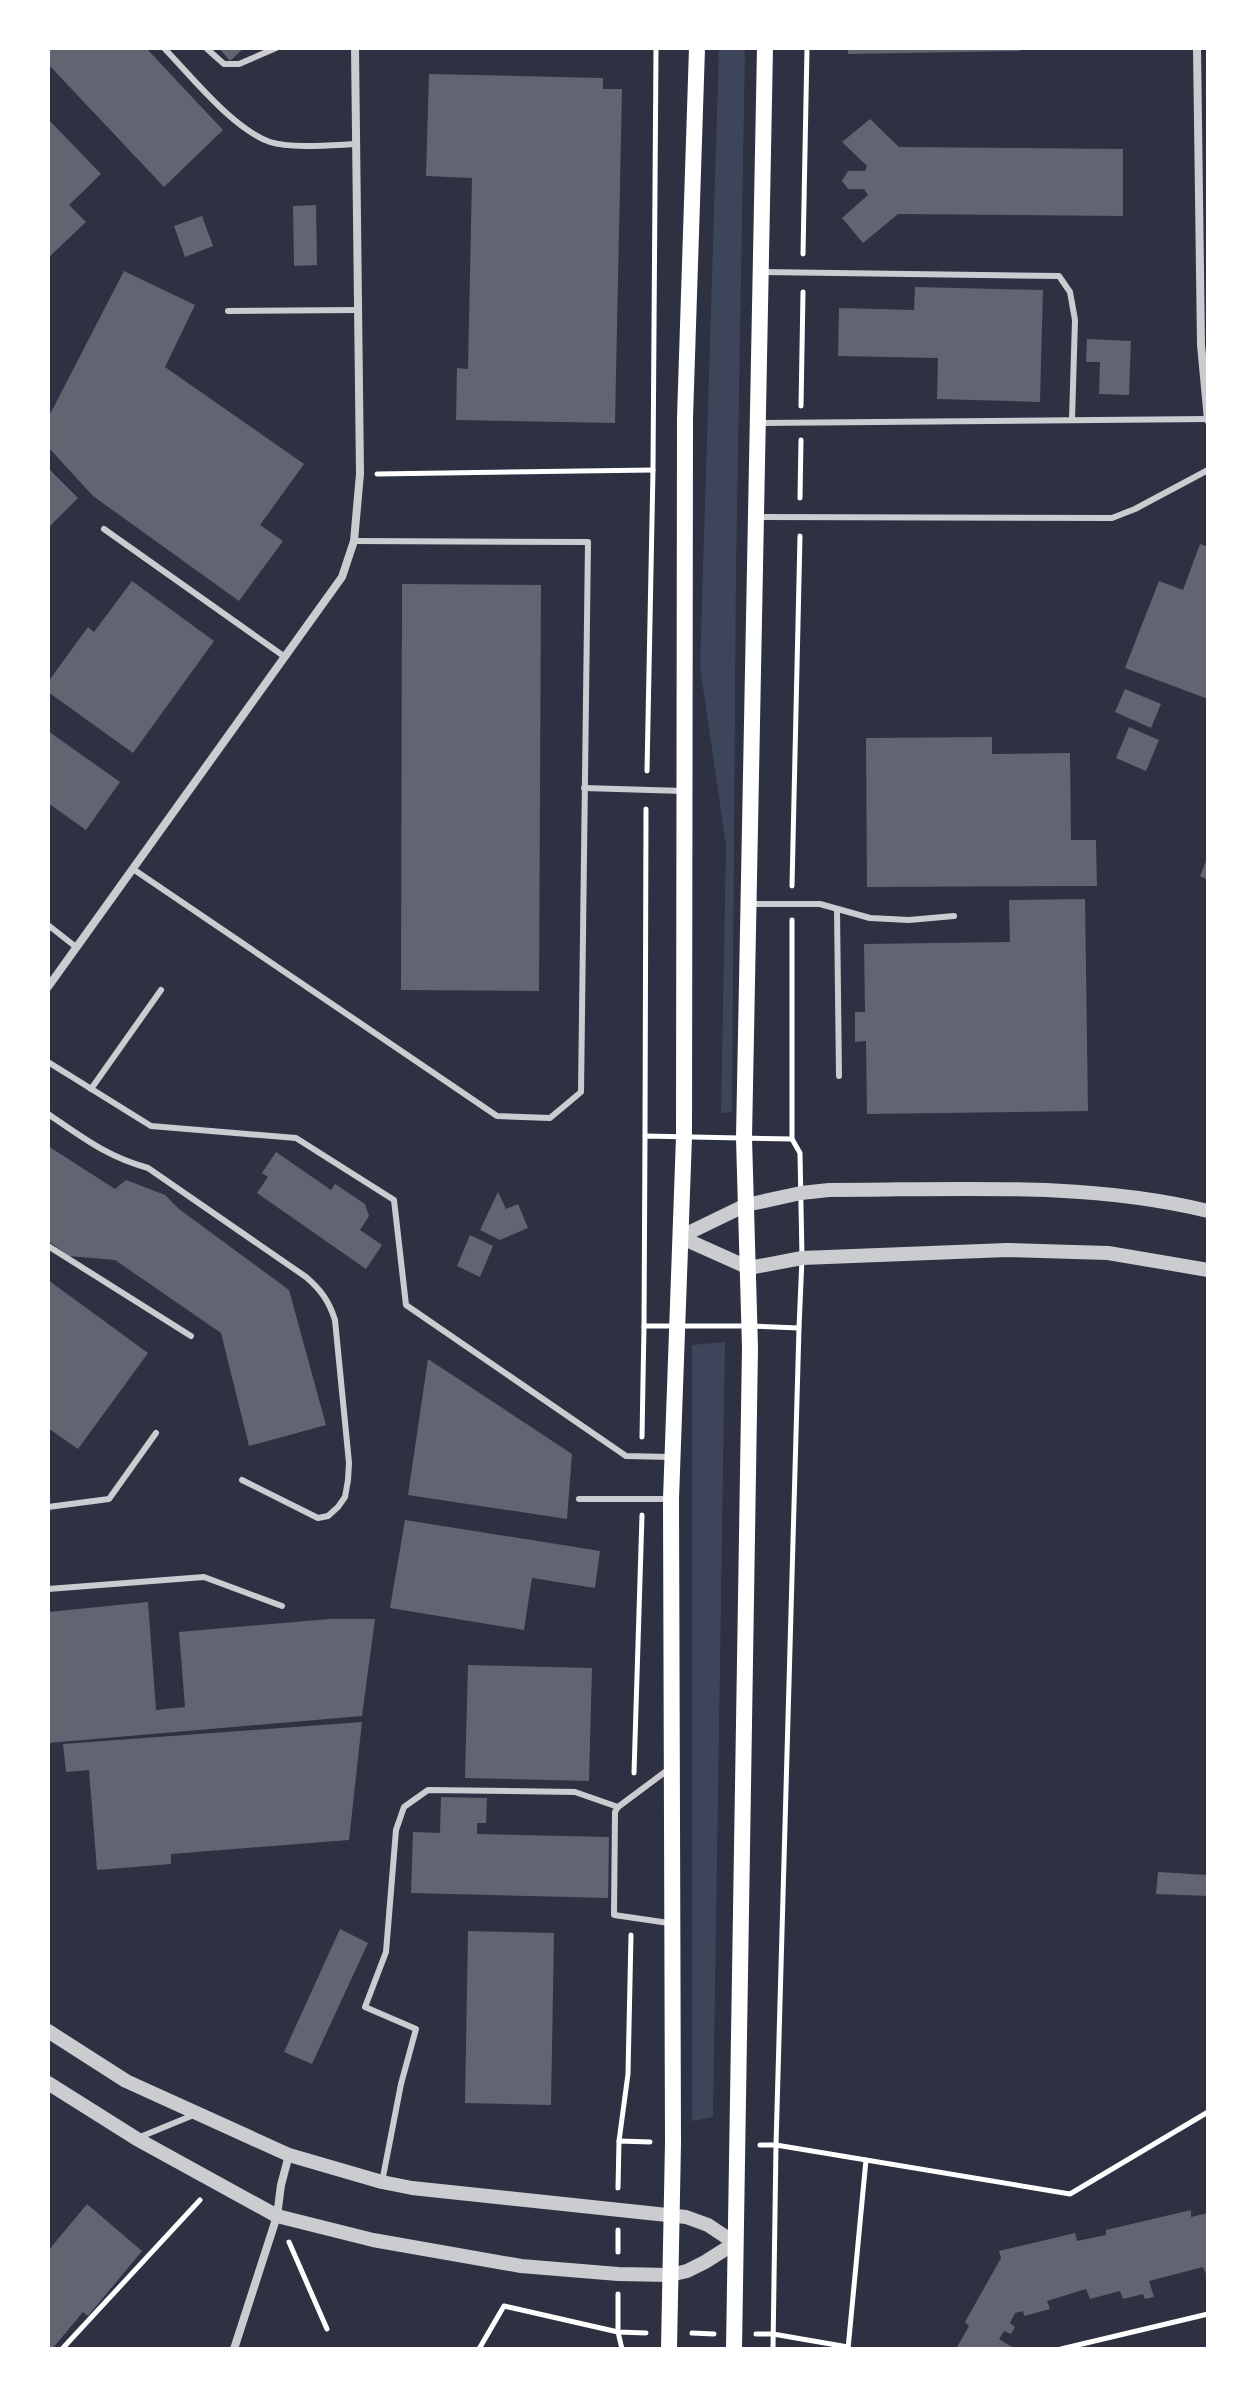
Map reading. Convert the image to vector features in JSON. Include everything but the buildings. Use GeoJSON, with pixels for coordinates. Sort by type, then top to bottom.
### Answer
{"type":"FeatureCollection","features":[{"type":"Feature","properties":{"kind":"main road"},"geometry":{"type":"LineString","coordinates":[[669,2349],[671,1499],[684,1137],[685,418],[697,48]]}},
{"type":"Feature","properties":{"kind":"main road"},"geometry":{"type":"LineString","coordinates":[[734,2349],[750,1326],[744,1138],[765,48]]}},
{"type":"Feature","properties":{"kind":"street"},"geometry":{"type":"LineString","coordinates":[[48,987],[342,577],[354,541],[360,474],[355,48]]}},
{"type":"Feature","properties":{"kind":"street"},"geometry":{"type":"LineString","coordinates":[[1197,48],[1201,345],[1208,419]]}},
{"type":"Feature","properties":{"kind":"street"},"geometry":{"type":"LineString","coordinates":[[680,1237],[746,1205],[829,1190],[1029,1190],[1106,1195],[1208,1211]]}},
{"type":"Feature","properties":{"kind":"street"},"geometry":{"type":"LineString","coordinates":[[680,1237],[749,1268],[802,1258],[937,1251],[1108,1253],[1208,1270]]}},
{"type":"Feature","properties":{"kind":"street"},"geometry":{"type":"LineString","coordinates":[[48,2031],[126,2081],[289,2155],[382,2182],[439,2191],[671,2214],[708,2225],[735,2243],[687,2271],[670,2275],[618,2274],[508,2264],[373,2240],[277,2216],[137,2139],[48,2083]]}},
{"type":"Feature","properties":{"kind":"street"},"geometry":{"type":"LineString","coordinates":[[234,2349],[277,2216],[289,2155]]}},
{"type":"Feature","properties":{"kind":"lane"},"geometry":{"type":"LineString","coordinates":[[164,48],[250,133],[272,143],[356,144]]}},
{"type":"Feature","properties":{"kind":"lane"},"geometry":{"type":"LineString","coordinates":[[206,48],[224,64],[239,64],[276,48]]}},
{"type":"Feature","properties":{"kind":"lane"},"geometry":{"type":"LineString","coordinates":[[760,272],[1059,276],[1070,292],[1075,320],[1072,419]]}},
{"type":"Feature","properties":{"kind":"lane"},"geometry":{"type":"LineString","coordinates":[[228,311],[358,310]]}},
{"type":"Feature","properties":{"kind":"lane"},"geometry":{"type":"LineString","coordinates":[[758,423],[1208,419]]}},
{"type":"Feature","properties":{"kind":"lane"},"geometry":{"type":"LineString","coordinates":[[757,517],[1112,518],[1208,470]]}},
{"type":"Feature","properties":{"kind":"lane"},"geometry":{"type":"LineString","coordinates":[[104,529],[285,657]]}},
{"type":"Feature","properties":{"kind":"lane"},"geometry":{"type":"LineString","coordinates":[[133,869],[497,1116],[550,1118],[581,1092],[588,542],[354,541]]}},
{"type":"Feature","properties":{"kind":"lane"},"geometry":{"type":"LineString","coordinates":[[584,788],[684,791]]}},
{"type":"Feature","properties":{"kind":"lane"},"geometry":{"type":"LineString","coordinates":[[748,904],[820,904],[870,918],[909,920],[954,916]]}},
{"type":"Feature","properties":{"kind":"lane"},"geometry":{"type":"LineString","coordinates":[[837,909],[839,1076]]}},
{"type":"Feature","properties":{"kind":"lane"},"geometry":{"type":"LineString","coordinates":[[48,925],[76,947]]}},
{"type":"Feature","properties":{"kind":"lane"},"geometry":{"type":"LineString","coordinates":[[91,1089],[161,990]]}},
{"type":"Feature","properties":{"kind":"lane"},"geometry":{"type":"LineString","coordinates":[[48,1062],[151,1126],[296,1138],[394,1200],[406,1305],[626,1456],[672,1457]]}},
{"type":"Feature","properties":{"kind":"lane"},"geometry":{"type":"LineString","coordinates":[[48,1114],[123,1162],[148,1168],[306,1277],[320,1289],[330,1304],[335,1320],[349,1463],[345,1497],[328,1516],[318,1518],[242,1480]]}},
{"type":"Feature","properties":{"kind":"lane"},"geometry":{"type":"LineString","coordinates":[[48,1246],[191,1336]]}},
{"type":"Feature","properties":{"kind":"lane"},"geometry":{"type":"LineString","coordinates":[[48,1507],[109,1499],[156,1433]]}},
{"type":"Feature","properties":{"kind":"lane"},"geometry":{"type":"LineString","coordinates":[[579,1499],[671,1499]]}},
{"type":"Feature","properties":{"kind":"lane"},"geometry":{"type":"LineString","coordinates":[[48,1589],[204,1577],[282,1606]]}},
{"type":"Feature","properties":{"kind":"lane"},"geometry":{"type":"LineString","coordinates":[[672,1766],[615,1812],[614,1915],[672,1923]]}},
{"type":"Feature","properties":{"kind":"lane"},"geometry":{"type":"LineString","coordinates":[[382,2182],[401,2084],[416,2029],[365,2007],[386,1952],[396,1830],[404,1807],[428,1790],[575,1792],[618,1807]]}},
{"type":"Feature","properties":{"kind":"lane"},"geometry":{"type":"LineString","coordinates":[[137,2139],[196,2114]]}},
{"type":"Feature","properties":{"kind":"path"},"geometry":{"type":"LineString","coordinates":[[642,1457],[646,790],[653,470],[656,48]]}},
{"type":"Feature","properties":{"kind":"path"},"geometry":{"type":"LineString","coordinates":[[773,2349],[776,2145],[802,1258],[800,1153],[792,1139],[792,904],[807,48]]}},
{"type":"Feature","properties":{"kind":"path"},"geometry":{"type":"LineString","coordinates":[[360,474],[653,470]]}},
{"type":"Feature","properties":{"kind":"path"},"geometry":{"type":"LineString","coordinates":[[645,1136],[792,1139]]}},
{"type":"Feature","properties":{"kind":"path"},"geometry":{"type":"LineString","coordinates":[[644,1326],[799,1328]]}},
{"type":"Feature","properties":{"kind":"path"},"geometry":{"type":"LineString","coordinates":[[634,1795],[642,1500]]}},
{"type":"Feature","properties":{"kind":"path"},"geometry":{"type":"LineString","coordinates":[[618,2177],[619,2141],[628,2074],[631,1919]]}},
{"type":"Feature","properties":{"kind":"path"},"geometry":{"type":"LineString","coordinates":[[755,2145],[776,2145],[1070,2194],[1208,2112]]}},
{"type":"Feature","properties":{"kind":"path"},"geometry":{"type":"LineString","coordinates":[[619,2141],[639,2142]]}},
{"type":"Feature","properties":{"kind":"path"},"geometry":{"type":"LineString","coordinates":[[773,2334],[848,2348],[866,2160]]}},
{"type":"Feature","properties":{"kind":"path"},"geometry":{"type":"LineString","coordinates":[[62,2349],[217,2183]]}},
{"type":"Feature","properties":{"kind":"path"},"geometry":{"type":"LineString","coordinates":[[277,2216],[327,2329]]}},
{"type":"Feature","properties":{"kind":"path"},"geometry":{"type":"LineString","coordinates":[[618,2230],[618,2244]]}},
{"type":"Feature","properties":{"kind":"path"},"geometry":{"type":"LineString","coordinates":[[618,2296],[618,2332],[622,2349]]}},
{"type":"Feature","properties":{"kind":"path"},"geometry":{"type":"LineString","coordinates":[[479,2349],[504,2306],[618,2332],[647,2333]]}},
{"type":"Feature","properties":{"kind":"path"},"geometry":{"type":"LineString","coordinates":[[1061,2349],[1208,2314]]}},
{"type":"Feature","properties":{"kind":"shaded area"},"geometry":{"type":"Polygon","coordinates":[[[719,48],[745,48],[736,570],[732,1112],[721,1113],[726,845],[700,667],[719,48]]]}},
{"type":"Feature","properties":{"kind":"shaded area"},"geometry":{"type":"Polygon","coordinates":[[[725,1342],[713,2117],[692,2121],[692,1345],[725,1342]]]}}]}
